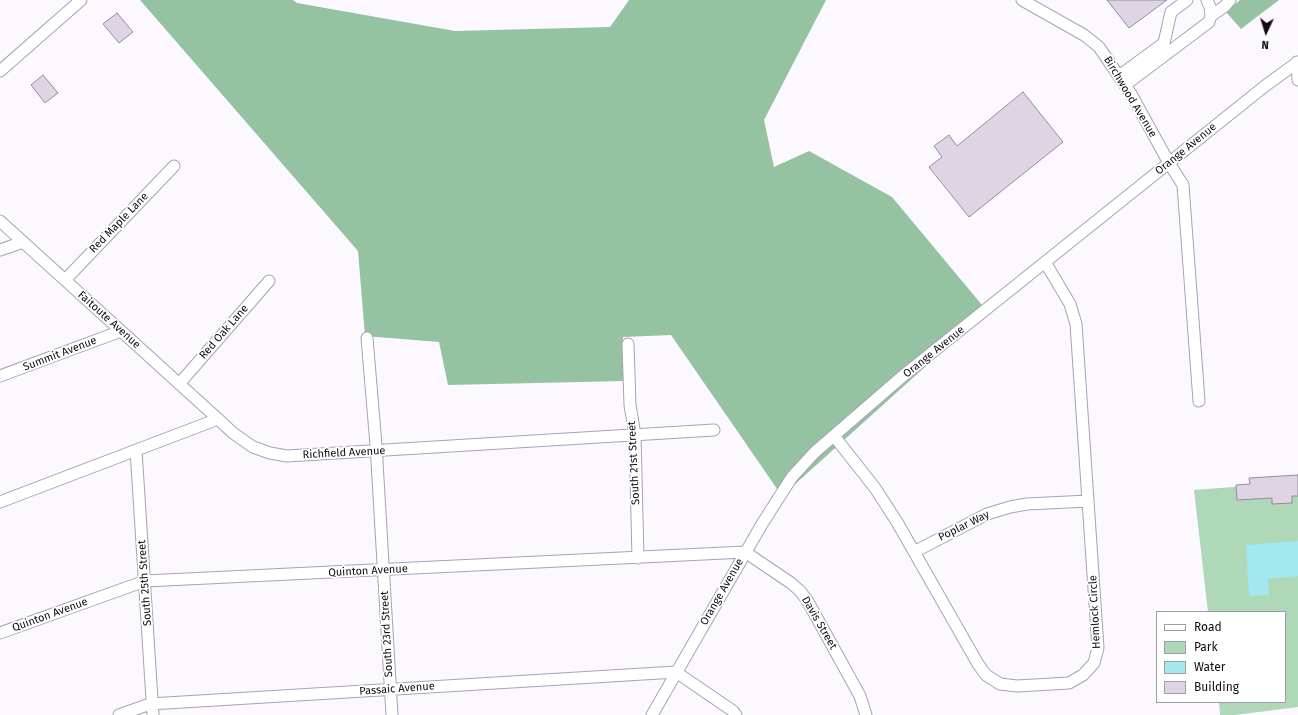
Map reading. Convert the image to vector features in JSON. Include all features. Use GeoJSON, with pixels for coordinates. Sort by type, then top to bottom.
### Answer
{"type":"FeatureCollection","features":[{"type":"Feature","properties":{"kind":"street"},"geometry":{"type":"LineString","coordinates":[[0,71],[81,0]]}},
{"type":"Feature","properties":{"kind":"street","name":"Birchwood Avenue"},"geometry":{"type":"LineString","coordinates":[[1022,0],[1084,35],[1099,47],[1122,81],[1183,185],[1199,401]]}},
{"type":"Feature","properties":{"kind":"street"},"geometry":{"type":"LineString","coordinates":[[1122,81],[1164,43],[1171,12],[1187,0]]}},
{"type":"Feature","properties":{"kind":"street"},"geometry":{"type":"LineString","coordinates":[[1206,0],[1210,7],[1211,16]]}},
{"type":"Feature","properties":{"kind":"street"},"geometry":{"type":"LineString","coordinates":[[1122,81],[1208,22],[1211,16],[1225,6],[1230,0]]}},
{"type":"Feature","properties":{"kind":"street"},"geometry":{"type":"LineString","coordinates":[[1297,62],[1298,80]]}},
{"type":"Feature","properties":{"kind":"street","name":"Orange Avenue"},"geometry":{"type":"LineString","coordinates":[[652,715],[762,524],[792,477],[815,452],[904,375],[1297,62]]}},
{"type":"Feature","properties":{"kind":"street","name":"Red Maple Lane"},"geometry":{"type":"LineString","coordinates":[[65,280],[174,166]]}},
{"type":"Feature","properties":{"kind":"street","name":"Faitoute Avenue"},"geometry":{"type":"LineString","coordinates":[[0,221],[218,419]]}},
{"type":"Feature","properties":{"kind":"street"},"geometry":{"type":"LineString","coordinates":[[0,250],[23,242]]}},
{"type":"Feature","properties":{"kind":"street","name":"Hemlock Circle"},"geometry":{"type":"LineString","coordinates":[[834,436],[875,488],[897,522],[978,664],[986,675],[1000,684],[1009,686],[1069,682],[1077,680],[1089,670],[1098,648],[1076,324],[1070,304],[1045,262]]}},
{"type":"Feature","properties":{"kind":"street","name":"Red Oak Lane"},"geometry":{"type":"LineString","coordinates":[[179,384],[269,281]]}},
{"type":"Feature","properties":{"kind":"street","name":"Summit Avenue"},"geometry":{"type":"LineString","coordinates":[[0,376],[121,331]]}},
{"type":"Feature","properties":{"kind":"street","name":"South 23rd Street"},"geometry":{"type":"LineString","coordinates":[[367,338],[376,451],[392,715]]}},
{"type":"Feature","properties":{"kind":"street","name":"South 21st Street"},"geometry":{"type":"LineString","coordinates":[[628,344],[630,405],[635,435],[638,558]]}},
{"type":"Feature","properties":{"kind":"street"},"geometry":{"type":"LineString","coordinates":[[0,502],[218,419]]}},
{"type":"Feature","properties":{"kind":"street","name":"Richfield Avenue"},"geometry":{"type":"LineString","coordinates":[[218,419],[246,443],[261,450],[278,455],[296,456],[714,430]]}},
{"type":"Feature","properties":{"kind":"street","name":"South 25th Street"},"geometry":{"type":"LineString","coordinates":[[136,450],[153,710]]}},
{"type":"Feature","properties":{"kind":"street","name":"Poplar Way"},"geometry":{"type":"LineString","coordinates":[[914,552],[987,514],[1010,507],[1027,504],[1088,501]]}},
{"type":"Feature","properties":{"kind":"street","name":"Quinton Avenue"},"geometry":{"type":"LineString","coordinates":[[0,633],[145,581],[745,552]]}},
{"type":"Feature","properties":{"kind":"street","name":"Davis Street"},"geometry":{"type":"LineString","coordinates":[[745,552],[791,583],[807,600],[860,696],[866,715]]}},
{"type":"Feature","properties":{"kind":"street"},"geometry":{"type":"LineString","coordinates":[[676,672],[733,711],[736,715]]}},
{"type":"Feature","properties":{"kind":"street","name":"Passaic Avenue"},"geometry":{"type":"LineString","coordinates":[[119,715],[150,704],[153,710],[390,690],[676,672]]}},
{"type":"Feature","properties":{"kind":"green space"},"geometry":{"type":"Polygon","coordinates":[[[140,0],[293,0],[297,3],[455,31],[610,27],[629,0],[826,0],[764,120],[774,167],[809,151],[892,197],[987,311],[782,496],[671,335],[623,337],[624,381],[448,385],[439,342],[365,336],[358,251],[140,0]]]}},
{"type":"Feature","properties":{"kind":"green space"},"geometry":{"type":"Polygon","coordinates":[[[1240,0],[1279,0],[1241,29],[1226,12],[1240,0]]]}},
{"type":"Feature","properties":{"kind":"green space"},"geometry":{"type":"Polygon","coordinates":[[[1298,482],[1298,707],[1235,715],[1220,715],[1219,703],[1286,703],[1286,611],[1208,611],[1194,490],[1298,482]]]}},
{"type":"Feature","properties":{"kind":"water"},"geometry":{"type":"Polygon","coordinates":[[[1298,541],[1298,576],[1268,579],[1269,595],[1249,596],[1246,545],[1298,541]]]}},
{"type":"Feature","properties":{"kind":"building"},"geometry":{"type":"Polygon","coordinates":[[[1107,0],[1167,0],[1129,28],[1107,0]]]}},
{"type":"Feature","properties":{"kind":"building"},"geometry":{"type":"Polygon","coordinates":[[[117,13],[133,32],[119,43],[103,24],[117,13]]]}},
{"type":"Feature","properties":{"kind":"building"},"geometry":{"type":"Polygon","coordinates":[[[43,75],[58,93],[45,103],[31,85],[43,75]]]}},
{"type":"Feature","properties":{"kind":"building"},"geometry":{"type":"Polygon","coordinates":[[[1023,92],[1063,142],[969,217],[929,167],[942,157],[934,146],[949,135],[957,146],[1023,92]]]}},
{"type":"Feature","properties":{"kind":"building"},"geometry":{"type":"Polygon","coordinates":[[[1298,475],[1298,496],[1292,496],[1292,503],[1272,504],[1272,498],[1237,500],[1236,485],[1250,484],[1249,478],[1298,475]]]}}]}
